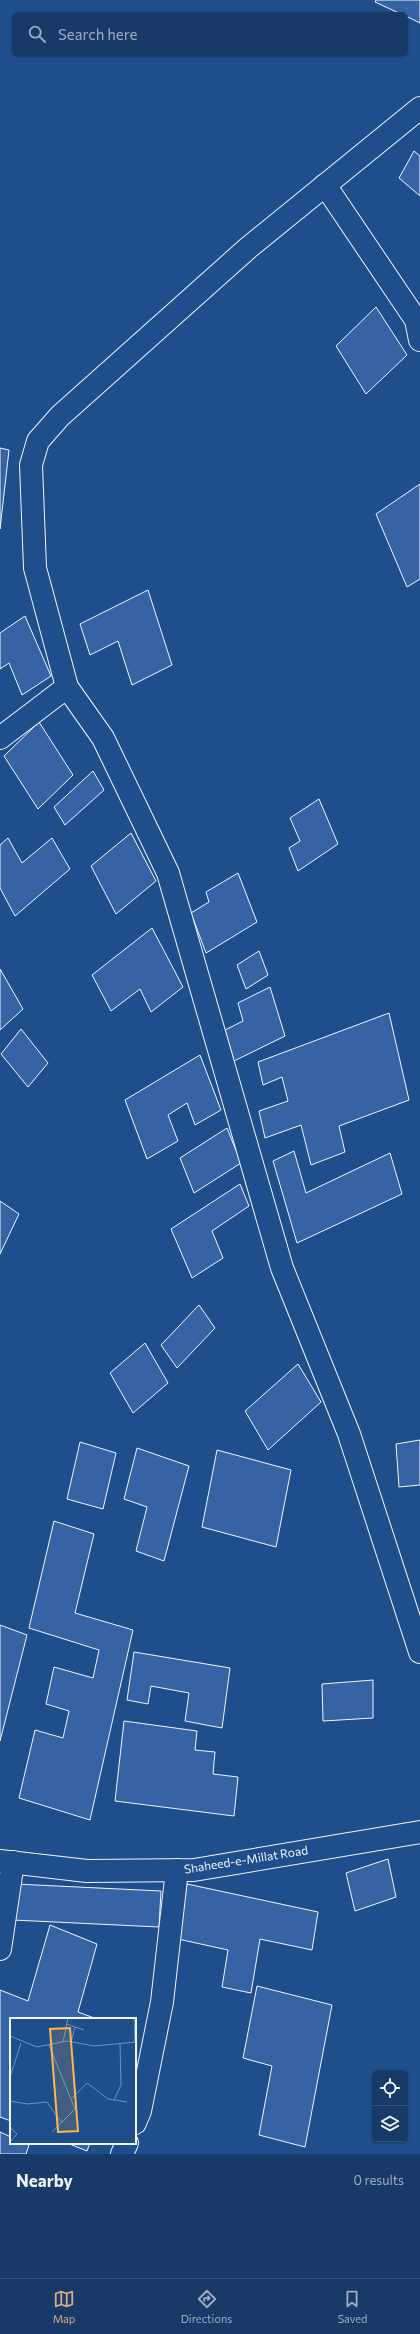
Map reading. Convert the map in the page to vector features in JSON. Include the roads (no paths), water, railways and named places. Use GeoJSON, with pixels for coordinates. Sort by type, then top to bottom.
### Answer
{"type":"FeatureCollection","features":[{"type":"Feature","properties":{"kind":"street"},"geometry":{"type":"LineString","coordinates":[[420,108],[242,254],[60,416],[38,441],[31,465],[35,568],[67,687],[103,738],[168,873],[282,1268],[349,1434],[420,1652]]}},
{"type":"Feature","properties":{"kind":"street"},"geometry":{"type":"LineString","coordinates":[[325,186],[416,320],[420,340]]}},
{"type":"Feature","properties":{"kind":"street"},"geometry":{"type":"LineString","coordinates":[[0,738],[67,687]]}},
{"type":"Feature","properties":{"kind":"street","name":"Shaheed-e-Millat Road"},"geometry":{"type":"LineString","coordinates":[[6,1862],[88,1871],[194,1870],[420,1832]]}},
{"type":"Feature","properties":{"kind":"street"},"geometry":{"type":"LineString","coordinates":[[0,1948],[6,1862]]}},
{"type":"Feature","properties":{"kind":"street"},"geometry":{"type":"LineString","coordinates":[[136,2120],[140,2110],[162,2002],[177,1870]]}},
{"type":"Feature","properties":{"kind":"street"},"geometry":{"type":"LineString","coordinates":[[122,2154],[126,2144]]}}]}
